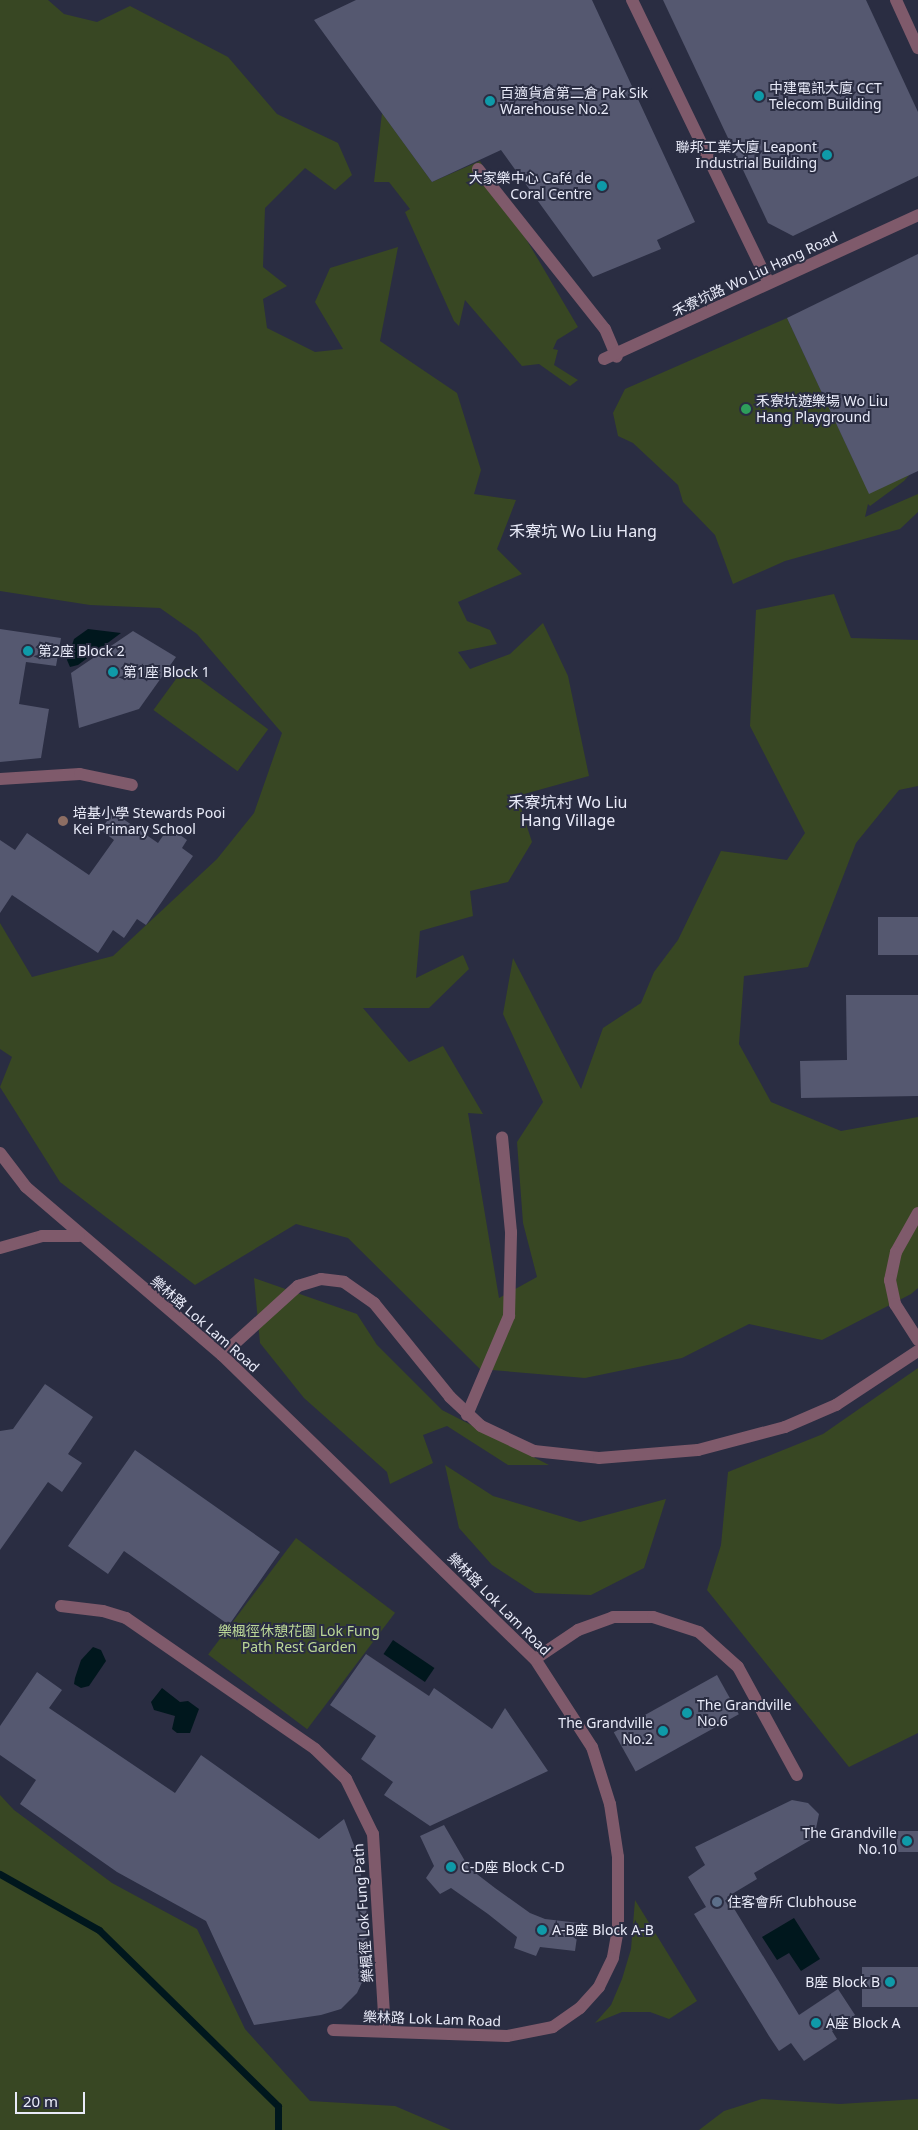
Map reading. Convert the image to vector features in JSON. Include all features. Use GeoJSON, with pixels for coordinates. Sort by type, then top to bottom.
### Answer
{"type":"FeatureCollection","features":[{"type":"Feature","properties":{"kind":"street"},"geometry":{"type":"LineString","coordinates":[[632,0],[768,283]]}},
{"type":"Feature","properties":{"kind":"street"},"geometry":{"type":"LineString","coordinates":[[896,0],[918,48]]}},
{"type":"Feature","properties":{"kind":"street"},"geometry":{"type":"LineString","coordinates":[[478,168],[605,329],[617,356]]}},
{"type":"Feature","properties":{"kind":"street","name":"禾寮坑路 Wo Liu Hang Road"},"geometry":{"type":"LineString","coordinates":[[604,359],[617,356],[768,283],[918,215]]}},
{"type":"Feature","properties":{"kind":"street"},"geometry":{"type":"LineString","coordinates":[[0,779],[80,774],[132,785]]}},
{"type":"Feature","properties":{"kind":"street"},"geometry":{"type":"LineString","coordinates":[[467,1415],[509,1316],[511,1232],[502,1136]]}},
{"type":"Feature","properties":{"kind":"street","name":"樂林路 Lok Lam Road"},"geometry":{"type":"LineString","coordinates":[[0,1153],[26,1187],[79,1236],[222,1355],[535,1659],[592,1747],[610,1804],[618,1857],[618,1929],[613,1958],[599,1987],[580,2008],[553,2027],[507,2036],[333,2030]]}},
{"type":"Feature","properties":{"kind":"street"},"geometry":{"type":"LineString","coordinates":[[918,1213],[896,1252],[890,1280],[895,1304],[918,1340]]}},
{"type":"Feature","properties":{"kind":"street"},"geometry":{"type":"LineString","coordinates":[[0,1248],[42,1236],[79,1236]]}},
{"type":"Feature","properties":{"kind":"street"},"geometry":{"type":"LineString","coordinates":[[222,1355],[298,1286],[321,1279],[344,1282],[374,1303],[467,1415],[506,1440],[551,1454],[599,1458],[668,1454],[729,1443],[812,1416],[856,1392],[918,1350]]}},
{"type":"Feature","properties":{"kind":"street","name":"樂楓徑 Lok Fung Path"},"geometry":{"type":"LineString","coordinates":[[61,1606],[103,1611],[126,1618],[315,1749],[346,1778],[373,1834],[385,2031]]}},
{"type":"Feature","properties":{"kind":"street"},"geometry":{"type":"LineString","coordinates":[[535,1659],[578,1630],[613,1617],[653,1617],[698,1632],[738,1667],[797,1775]]}},
{"type":"Feature","properties":{"kind":"green space"},"geometry":{"type":"Polygon","coordinates":[[[0,0],[48,0],[64,14],[97,22],[130,6],[228,57],[277,114],[338,143],[352,175],[335,190],[305,168],[265,208],[263,267],[287,286],[263,299],[267,328],[315,352],[343,349],[315,302],[330,268],[398,247],[380,341],[457,393],[481,470],[474,494],[516,500],[497,549],[522,574],[458,602],[467,621],[490,630],[497,644],[458,652],[470,669],[510,654],[543,623],[568,676],[589,776],[517,796],[532,842],[508,882],[470,891],[473,916],[420,931],[416,978],[463,955],[469,969],[429,1008],[363,1008],[409,1062],[443,1046],[483,1114],[468,1113],[499,1298],[537,1277],[523,1223],[517,1142],[543,1102],[503,1014],[513,958],[581,1089],[603,1028],[641,1003],[654,972],[678,940],[721,851],[787,860],[805,833],[750,726],[756,610],[834,594],[851,638],[918,640],[918,786],[899,790],[856,843],[808,967],[744,976],[739,1044],[771,1102],[841,1131],[918,1117],[918,1288],[911,1294],[822,1340],[749,1324],[682,1358],[585,1378],[480,1369],[348,1238],[296,1224],[195,1285],[60,1182],[0,1087],[12,1057],[0,1049],[0,923],[32,977],[113,956],[217,859],[254,813],[282,733],[197,634],[160,608],[90,605],[0,591],[0,0]]]}},
{"type":"Feature","properties":{"kind":"green space"},"geometry":{"type":"Polygon","coordinates":[[[382,113],[432,182],[480,161],[578,327],[557,340],[553,349],[558,350],[554,365],[578,380],[570,386],[539,364],[522,366],[465,300],[459,326],[454,321],[405,212],[410,209],[389,182],[374,182],[382,113]]]}},
{"type":"Feature","properties":{"kind":"green space","name":"禾寮坑遊樂場 Wo Liu Hang Playground"},"geometry":{"type":"Polygon","coordinates":[[[787,318],[858,470],[917,466],[904,481],[870,506],[868,504],[865,517],[918,494],[918,512],[900,529],[785,561],[733,584],[715,535],[683,502],[678,485],[633,443],[618,436],[613,413],[625,389],[787,318]]]}},
{"type":"Feature","properties":{"kind":"green space"},"geometry":{"type":"Polygon","coordinates":[[[184,668],[268,729],[238,771],[153,710],[184,668]]]}},
{"type":"Feature","properties":{"kind":"green space"},"geometry":{"type":"Polygon","coordinates":[[[254,1278],[357,1314],[377,1345],[442,1410],[549,1465],[508,1465],[447,1426],[423,1435],[433,1463],[390,1484],[387,1472],[304,1398],[260,1343],[254,1278]]]}},
{"type":"Feature","properties":{"kind":"green space"},"geometry":{"type":"Polygon","coordinates":[[[918,1368],[918,1733],[849,1767],[707,1590],[721,1545],[728,1472],[823,1434],[918,1368]]]}},
{"type":"Feature","properties":{"kind":"green space"},"geometry":{"type":"Polygon","coordinates":[[[445,1465],[493,1496],[580,1522],[666,1499],[644,1568],[591,1595],[535,1593],[492,1565],[459,1528],[445,1465]]]}},
{"type":"Feature","properties":{"kind":"green space","name":"樂楓徑休憩花園 Lok Fung Path Rest Garden"},"geometry":{"type":"Polygon","coordinates":[[[296,1538],[395,1613],[307,1729],[208,1655],[296,1538]]]}},
{"type":"Feature","properties":{"kind":"green space"},"geometry":{"type":"Polygon","coordinates":[[[0,1795],[14,1810],[112,1883],[197,1929],[245,2029],[310,2101],[395,2106],[451,2130],[0,2130],[0,1795]]]}},
{"type":"Feature","properties":{"kind":"green space"},"geometry":{"type":"Polygon","coordinates":[[[635,1900],[697,2001],[669,2019],[650,2012],[622,2012],[595,2023],[611,2005],[622,1979],[631,1949],[635,1900]]]}},
{"type":"Feature","properties":{"kind":"green space"},"geometry":{"type":"Polygon","coordinates":[[[762,2099],[840,2104],[918,2099],[918,2130],[699,2130],[724,2111],[762,2099]]]}},
{"type":"Feature","properties":{"kind":"water"},"geometry":{"type":"Polygon","coordinates":[[[88,629],[121,633],[78,665],[70,667],[67,660],[74,639],[88,629]]]}},
{"type":"Feature","properties":{"kind":"water"},"geometry":{"type":"Polygon","coordinates":[[[393,1640],[434,1668],[425,1682],[383,1654],[393,1640]]]}},
{"type":"Feature","properties":{"kind":"water"},"geometry":{"type":"Polygon","coordinates":[[[93,1647],[101,1650],[106,1661],[89,1686],[81,1688],[74,1684],[75,1678],[81,1660],[93,1647]]]}},
{"type":"Feature","properties":{"kind":"water"},"geometry":{"type":"Polygon","coordinates":[[[162,1688],[180,1702],[188,1701],[199,1709],[190,1733],[177,1733],[172,1729],[175,1716],[154,1710],[151,1702],[162,1688]]]}},
{"type":"Feature","properties":{"kind":"water"},"geometry":{"type":"Polygon","coordinates":[[[794,1918],[820,1959],[801,1971],[789,1953],[777,1960],[762,1937],[794,1918]]]}},
{"type":"Feature","properties":{"kind":"building","name":"百適貨倉第二倉 Pak Sik Warehouse No.2"},"geometry":{"type":"Polygon","coordinates":[[[356,0],[592,0],[695,222],[657,240],[661,249],[593,277],[501,150],[432,182],[314,20],[356,0]]]}},
{"type":"Feature","properties":{"kind":"building"},"geometry":{"type":"Polygon","coordinates":[[[663,0],[866,0],[918,112],[918,176],[793,236],[768,223],[663,0]]]}},
{"type":"Feature","properties":{"kind":"building"},"geometry":{"type":"Polygon","coordinates":[[[918,254],[918,471],[869,494],[787,318],[918,254]]]}},
{"type":"Feature","properties":{"kind":"building"},"geometry":{"type":"Polygon","coordinates":[[[0,629],[61,638],[56,666],[26,662],[19,704],[49,709],[41,758],[0,762],[0,629]]]}},
{"type":"Feature","properties":{"kind":"building"},"geometry":{"type":"Polygon","coordinates":[[[133,631],[176,657],[139,709],[79,728],[71,673],[133,631]]]}},
{"type":"Feature","properties":{"kind":"building"},"geometry":{"type":"Polygon","coordinates":[[[113,812],[158,843],[169,827],[187,840],[182,848],[193,856],[146,925],[137,919],[124,938],[113,930],[98,953],[12,895],[0,913],[0,840],[15,850],[27,833],[89,875],[114,840],[101,830],[113,812]]]}},
{"type":"Feature","properties":{"kind":"building"},"geometry":{"type":"Polygon","coordinates":[[[878,917],[918,917],[918,955],[878,955],[878,917]]]}},
{"type":"Feature","properties":{"kind":"building"},"geometry":{"type":"Polygon","coordinates":[[[846,995],[918,995],[918,1096],[801,1098],[800,1061],[847,1060],[846,995]]]}},
{"type":"Feature","properties":{"kind":"building"},"geometry":{"type":"Polygon","coordinates":[[[45,1384],[93,1417],[68,1454],[82,1463],[62,1492],[48,1482],[0,1550],[0,1431],[13,1429],[45,1384]]]}},
{"type":"Feature","properties":{"kind":"building"},"geometry":{"type":"Polygon","coordinates":[[[135,1450],[280,1552],[229,1625],[124,1551],[108,1574],[68,1546],[135,1450]]]}},
{"type":"Feature","properties":{"kind":"building"},"geometry":{"type":"Polygon","coordinates":[[[366,1654],[429,1696],[434,1688],[492,1729],[505,1708],[548,1771],[430,1826],[384,1795],[393,1782],[361,1759],[376,1736],[330,1705],[366,1654]]]}},
{"type":"Feature","properties":{"kind":"building"},"geometry":{"type":"Polygon","coordinates":[[[37,1672],[62,1690],[49,1708],[175,1793],[201,1755],[319,1839],[344,1819],[358,1856],[367,1915],[366,1974],[357,1993],[341,2009],[321,2015],[254,2025],[206,1921],[117,1872],[20,1804],[36,1780],[0,1755],[0,1726],[37,1672]]]}},
{"type":"Feature","properties":{"kind":"building"},"geometry":{"type":"Polygon","coordinates":[[[717,1675],[739,1714],[636,1772],[614,1732],[717,1675]]]}},
{"type":"Feature","properties":{"kind":"building","name":"住客會所 Clubhouse"},"geometry":{"type":"Polygon","coordinates":[[[792,1800],[808,1803],[819,1814],[814,1838],[754,1873],[757,1879],[727,1897],[799,2015],[838,1989],[855,2015],[832,2031],[837,2039],[804,2061],[791,2043],[779,2051],[769,2036],[694,1914],[706,1907],[688,1877],[705,1865],[695,1847],[792,1800]]]}},
{"type":"Feature","properties":{"kind":"building"},"geometry":{"type":"Polygon","coordinates":[[[444,1825],[469,1868],[495,1888],[530,1913],[545,1919],[579,1923],[575,1951],[540,1947],[536,1956],[514,1948],[517,1937],[488,1914],[451,1888],[440,1894],[426,1878],[434,1866],[420,1836],[444,1825]]]}},
{"type":"Feature","properties":{"kind":"building","name":"The Grandville No.10"},"geometry":{"type":"Polygon","coordinates":[[[897,1831],[918,1831],[918,1852],[897,1852],[897,1831]]]}},
{"type":"Feature","properties":{"kind":"building","name":"B座 Block B"},"geometry":{"type":"Polygon","coordinates":[[[862,1967],[918,1967],[918,2007],[862,2007],[862,1967]]]}},
{"type":"Feature","properties":{"kind":"waterway"},"geometry":{"type":"LineString","coordinates":[[0,1874],[99,1930],[278,2106],[278,2130]]}},
{"type":"Feature","properties":{"kind":"place","name":"中建電訊大廈 CCT Telecom Building"},"geometry":{"type":"Point","coordinates":[759,96]}},
{"type":"Feature","properties":{"kind":"place","name":"百適貨倉第二倉 Pak Sik Warehouse No.2"},"geometry":{"type":"Point","coordinates":[490,101]}},
{"type":"Feature","properties":{"kind":"place","name":"聯邦工業大廈 Leapont Industrial Building"},"geometry":{"type":"Point","coordinates":[827,155]}},
{"type":"Feature","properties":{"kind":"place","name":"大家樂中心 Café de Coral Centre"},"geometry":{"type":"Point","coordinates":[602,186]}},
{"type":"Feature","properties":{"kind":"place","name":"禾寮坑遊樂場 Wo Liu Hang Playground"},"geometry":{"type":"Point","coordinates":[746,409]}},
{"type":"Feature","properties":{"kind":"place","name":"第2座 Block 2"},"geometry":{"type":"Point","coordinates":[28,651]}},
{"type":"Feature","properties":{"kind":"place","name":"第1座 Block 1"},"geometry":{"type":"Point","coordinates":[113,672]}},
{"type":"Feature","properties":{"kind":"place","name":"培基小學 Stewards Pooi Kei Primary School"},"geometry":{"type":"Point","coordinates":[63,821]}},
{"type":"Feature","properties":{"kind":"place","name":"The Grandville No.6"},"geometry":{"type":"Point","coordinates":[687,1713]}},
{"type":"Feature","properties":{"kind":"place","name":"The Grandville No.2"},"geometry":{"type":"Point","coordinates":[663,1731]}},
{"type":"Feature","properties":{"kind":"place","name":"The Grandville No.10"},"geometry":{"type":"Point","coordinates":[907,1841]}},
{"type":"Feature","properties":{"kind":"place","name":"C-D座 Block C-D"},"geometry":{"type":"Point","coordinates":[451,1867]}},
{"type":"Feature","properties":{"kind":"place","name":"住客會所 Clubhouse"},"geometry":{"type":"Point","coordinates":[717,1902]}},
{"type":"Feature","properties":{"kind":"place","name":"A-B座 Block A-B"},"geometry":{"type":"Point","coordinates":[542,1930]}},
{"type":"Feature","properties":{"kind":"place","name":"B座 Block B"},"geometry":{"type":"Point","coordinates":[890,1982]}},
{"type":"Feature","properties":{"kind":"place","name":"A座 Block A"},"geometry":{"type":"Point","coordinates":[816,2023]}},
{"type":"Feature","properties":{"kind":"district","name":"禾寮坑 Wo Liu Hang"},"geometry":{"type":"Point","coordinates":[583,531]}},
{"type":"Feature","properties":{"kind":"district","name":"禾寮坑村 Wo Liu Hang Village"},"geometry":{"type":"Point","coordinates":[568,811]}}]}
